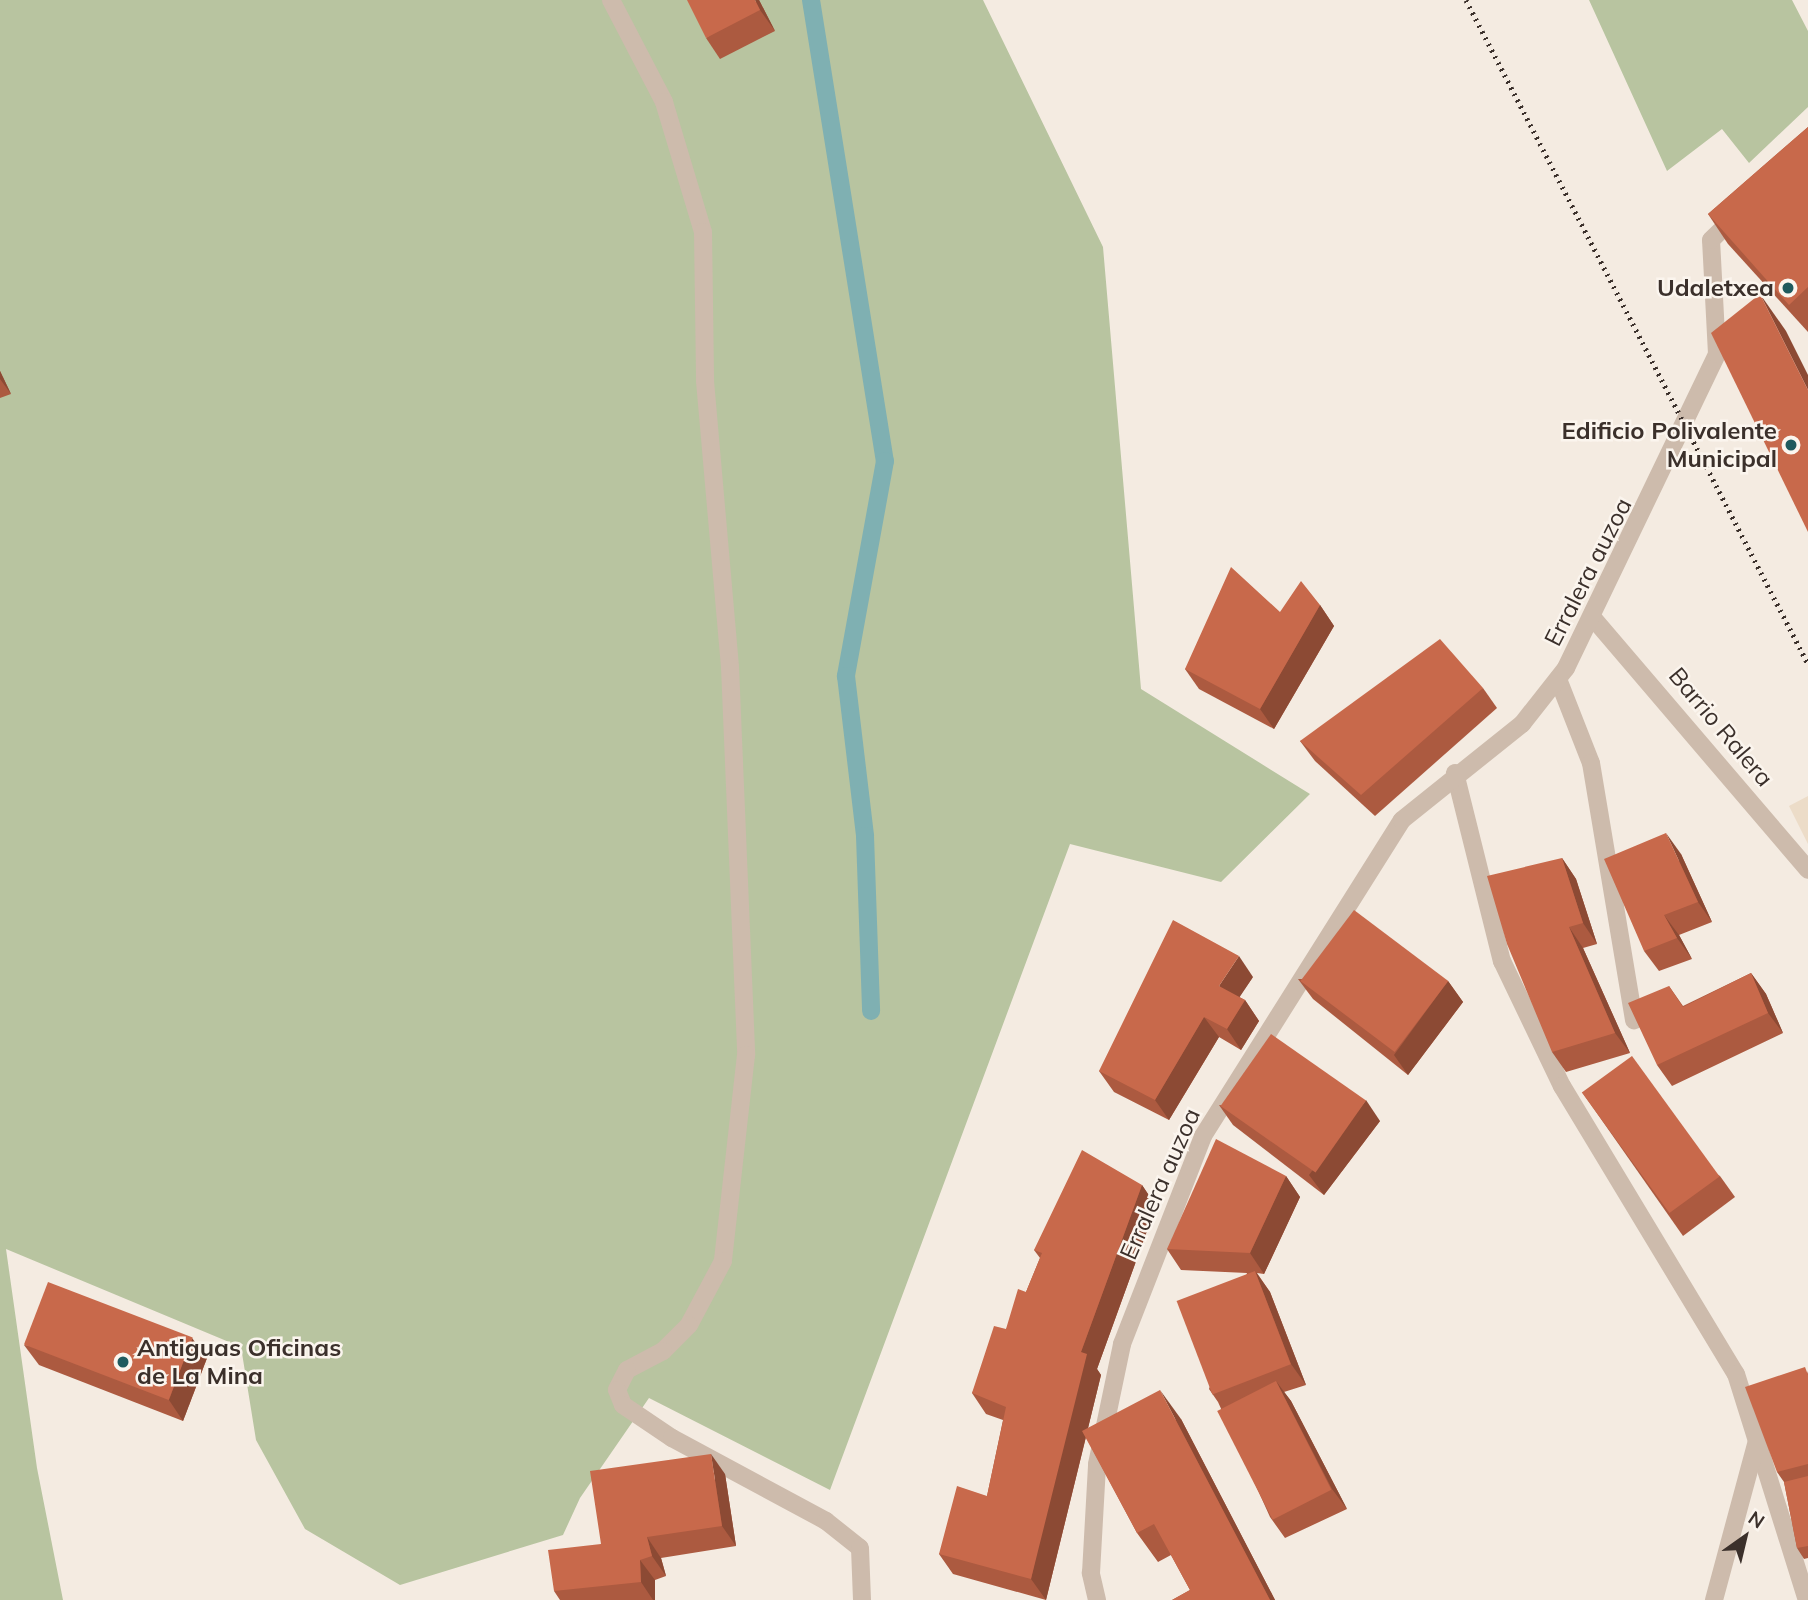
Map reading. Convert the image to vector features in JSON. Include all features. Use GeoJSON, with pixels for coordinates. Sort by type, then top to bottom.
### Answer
{"type":"FeatureCollection","features":[{"type":"Feature","properties":{"kind":"street"},"geometry":{"type":"LineString","coordinates":[[611,0],[664,102],[703,232],[705,381],[730,667],[746,1055],[723,1261],[689,1325],[663,1351],[627,1370],[617,1390],[623,1405],[826,1521],[860,1548],[862,1600]]}},
{"type":"Feature","properties":{"kind":"street","name":"Erralera auzoa"},"geometry":{"type":"LineString","coordinates":[[1097,1600],[1091,1573],[1097,1464],[1122,1344],[1203,1136],[1402,820],[1455,773],[1522,723],[1558,679],[1593,618],[1717,354],[1711,240],[1750,203]]}},
{"type":"Feature","properties":{"kind":"street","name":"Barrio Ralera"},"geometry":{"type":"LineString","coordinates":[[1593,618],[1808,870]]}},
{"type":"Feature","properties":{"kind":"street"},"geometry":{"type":"LineString","coordinates":[[1558,679],[1591,763],[1634,1020]]}},
{"type":"Feature","properties":{"kind":"street"},"geometry":{"type":"LineString","coordinates":[[1455,773],[1502,961],[1562,1086],[1736,1374],[1758,1437],[1807,1600]]}},
{"type":"Feature","properties":{"kind":"street"},"geometry":{"type":"LineString","coordinates":[[1714,1600],[1758,1437]]}},
{"type":"Feature","properties":{"kind":"green space"},"geometry":{"type":"Polygon","coordinates":[[[0,0],[983,0],[1103,247],[1141,689],[1310,794],[1221,882],[1070,844],[830,1490],[649,1398],[580,1498],[563,1535],[400,1585],[305,1529],[256,1440],[241,1347],[6,1249],[37,1468],[63,1600],[0,1600],[0,0]]]}},
{"type":"Feature","properties":{"kind":"green space"},"geometry":{"type":"Polygon","coordinates":[[[1589,0],[1792,0],[1808,31],[1808,107],[1749,163],[1722,129],[1667,171],[1589,0]]]}},
{"type":"Feature","properties":{"kind":"shaded area"},"geometry":{"type":"Polygon","coordinates":[[[1808,796],[1808,844],[1789,806],[1808,796]]]}},
{"type":"Feature","properties":{"kind":"building"},"geometry":{"type":"Polygon","coordinates":[[[687,0],[755,0],[760,10],[706,38],[687,0]]]}},
{"type":"Feature","properties":{"kind":"building"},"geometry":{"type":"Polygon","coordinates":[[[1808,127],[1808,287],[1789,305],[1708,214],[1808,127]]]}},
{"type":"Feature","properties":{"kind":"building","name":"Edificio Polivalente Municipal"},"geometry":{"type":"Polygon","coordinates":[[[1760,294],[1808,390],[1808,532],[1711,333],[1760,294]]]}},
{"type":"Feature","properties":{"kind":"building"},"geometry":{"type":"Polygon","coordinates":[[[1231,567],[1280,612],[1301,581],[1320,605],[1260,709],[1185,669],[1231,567]]]}},
{"type":"Feature","properties":{"kind":"building"},"geometry":{"type":"Polygon","coordinates":[[[1440,639],[1483,688],[1361,795],[1300,741],[1440,639]]]}},
{"type":"Feature","properties":{"kind":"building"},"geometry":{"type":"Polygon","coordinates":[[[1666,833],[1698,902],[1664,915],[1677,938],[1644,951],[1604,859],[1666,833]]]}},
{"type":"Feature","properties":{"kind":"building"},"geometry":{"type":"Polygon","coordinates":[[[1562,858],[1583,923],[1569,927],[1615,1033],[1552,1052],[1507,944],[1487,876],[1562,858]]]}},
{"type":"Feature","properties":{"kind":"building"},"geometry":{"type":"Polygon","coordinates":[[[1354,910],[1448,981],[1395,1052],[1300,981],[1354,910]]]}},
{"type":"Feature","properties":{"kind":"building"},"geometry":{"type":"Polygon","coordinates":[[[1173,920],[1239,956],[1219,986],[1245,1000],[1227,1029],[1204,1017],[1155,1100],[1099,1071],[1173,920]]]}},
{"type":"Feature","properties":{"kind":"building"},"geometry":{"type":"Polygon","coordinates":[[[1751,973],[1768,1013],[1657,1065],[1628,1003],[1669,986],[1683,1007],[1751,973]]]}},
{"type":"Feature","properties":{"kind":"building"},"geometry":{"type":"Polygon","coordinates":[[[1271,1034],[1366,1101],[1316,1173],[1221,1106],[1271,1034]]]}},
{"type":"Feature","properties":{"kind":"building"},"geometry":{"type":"Polygon","coordinates":[[[1632,1056],[1720,1177],[1669,1213],[1582,1092],[1632,1056]]]}},
{"type":"Feature","properties":{"kind":"building"},"geometry":{"type":"Polygon","coordinates":[[[1216,1139],[1286,1176],[1250,1253],[1167,1249],[1216,1139]]]}},
{"type":"Feature","properties":{"kind":"building"},"geometry":{"type":"Polygon","coordinates":[[[1082,1150],[1142,1185],[1081,1352],[1087,1354],[1031,1579],[939,1554],[957,1486],[987,1496],[1006,1407],[972,1393],[994,1326],[1006,1329],[1018,1289],[1026,1292],[1042,1253],[1034,1250],[1082,1150]]]}},
{"type":"Feature","properties":{"kind":"building"},"geometry":{"type":"Polygon","coordinates":[[[1255,1271],[1291,1364],[1212,1394],[1177,1301],[1255,1271]]]}},
{"type":"Feature","properties":{"kind":"building","name":"Antiguas Oficinas de La Mina"},"geometry":{"type":"Polygon","coordinates":[[[48,1282],[193,1338],[169,1400],[24,1345],[48,1282]]]}},
{"type":"Feature","properties":{"kind":"building"},"geometry":{"type":"Polygon","coordinates":[[[1805,1367],[1808,1375],[1808,1464],[1777,1472],[1745,1387],[1805,1367]]]}},
{"type":"Feature","properties":{"kind":"building"},"geometry":{"type":"Polygon","coordinates":[[[1276,1381],[1331,1490],[1273,1520],[1217,1411],[1276,1381]]]}},
{"type":"Feature","properties":{"kind":"building"},"geometry":{"type":"Polygon","coordinates":[[[1160,1390],[1270,1600],[1172,1600],[1190,1590],[1154,1524],[1137,1533],[1082,1431],[1160,1390]]]}},
{"type":"Feature","properties":{"kind":"building"},"geometry":{"type":"Polygon","coordinates":[[[711,1454],[722,1526],[647,1537],[652,1556],[640,1560],[641,1582],[554,1591],[548,1550],[601,1544],[590,1471],[711,1454]]]}},
{"type":"Feature","properties":{"kind":"building"},"geometry":{"type":"Polygon","coordinates":[[[1808,1476],[1808,1546],[1797,1548],[1784,1482],[1808,1476]]]}},
{"type":"Feature","properties":{"kind":"waterway"},"geometry":{"type":"LineString","coordinates":[[811,0],[885,461],[846,676],[865,836],[871,1011]]}},
{"type":"Feature","properties":{"kind":"railway"},"geometry":{"type":"LineString","coordinates":[[1466,0],[1808,664]]}},
{"type":"Feature","properties":{"kind":"place","name":"Udaletxea"},"geometry":{"type":"Point","coordinates":[1788,288]}},
{"type":"Feature","properties":{"kind":"place","name":"Edificio Polivalente Municipal"},"geometry":{"type":"Point","coordinates":[1791,445]}},
{"type":"Feature","properties":{"kind":"place","name":"Antiguas Oficinas de La Mina"},"geometry":{"type":"Point","coordinates":[123,1362]}}]}
